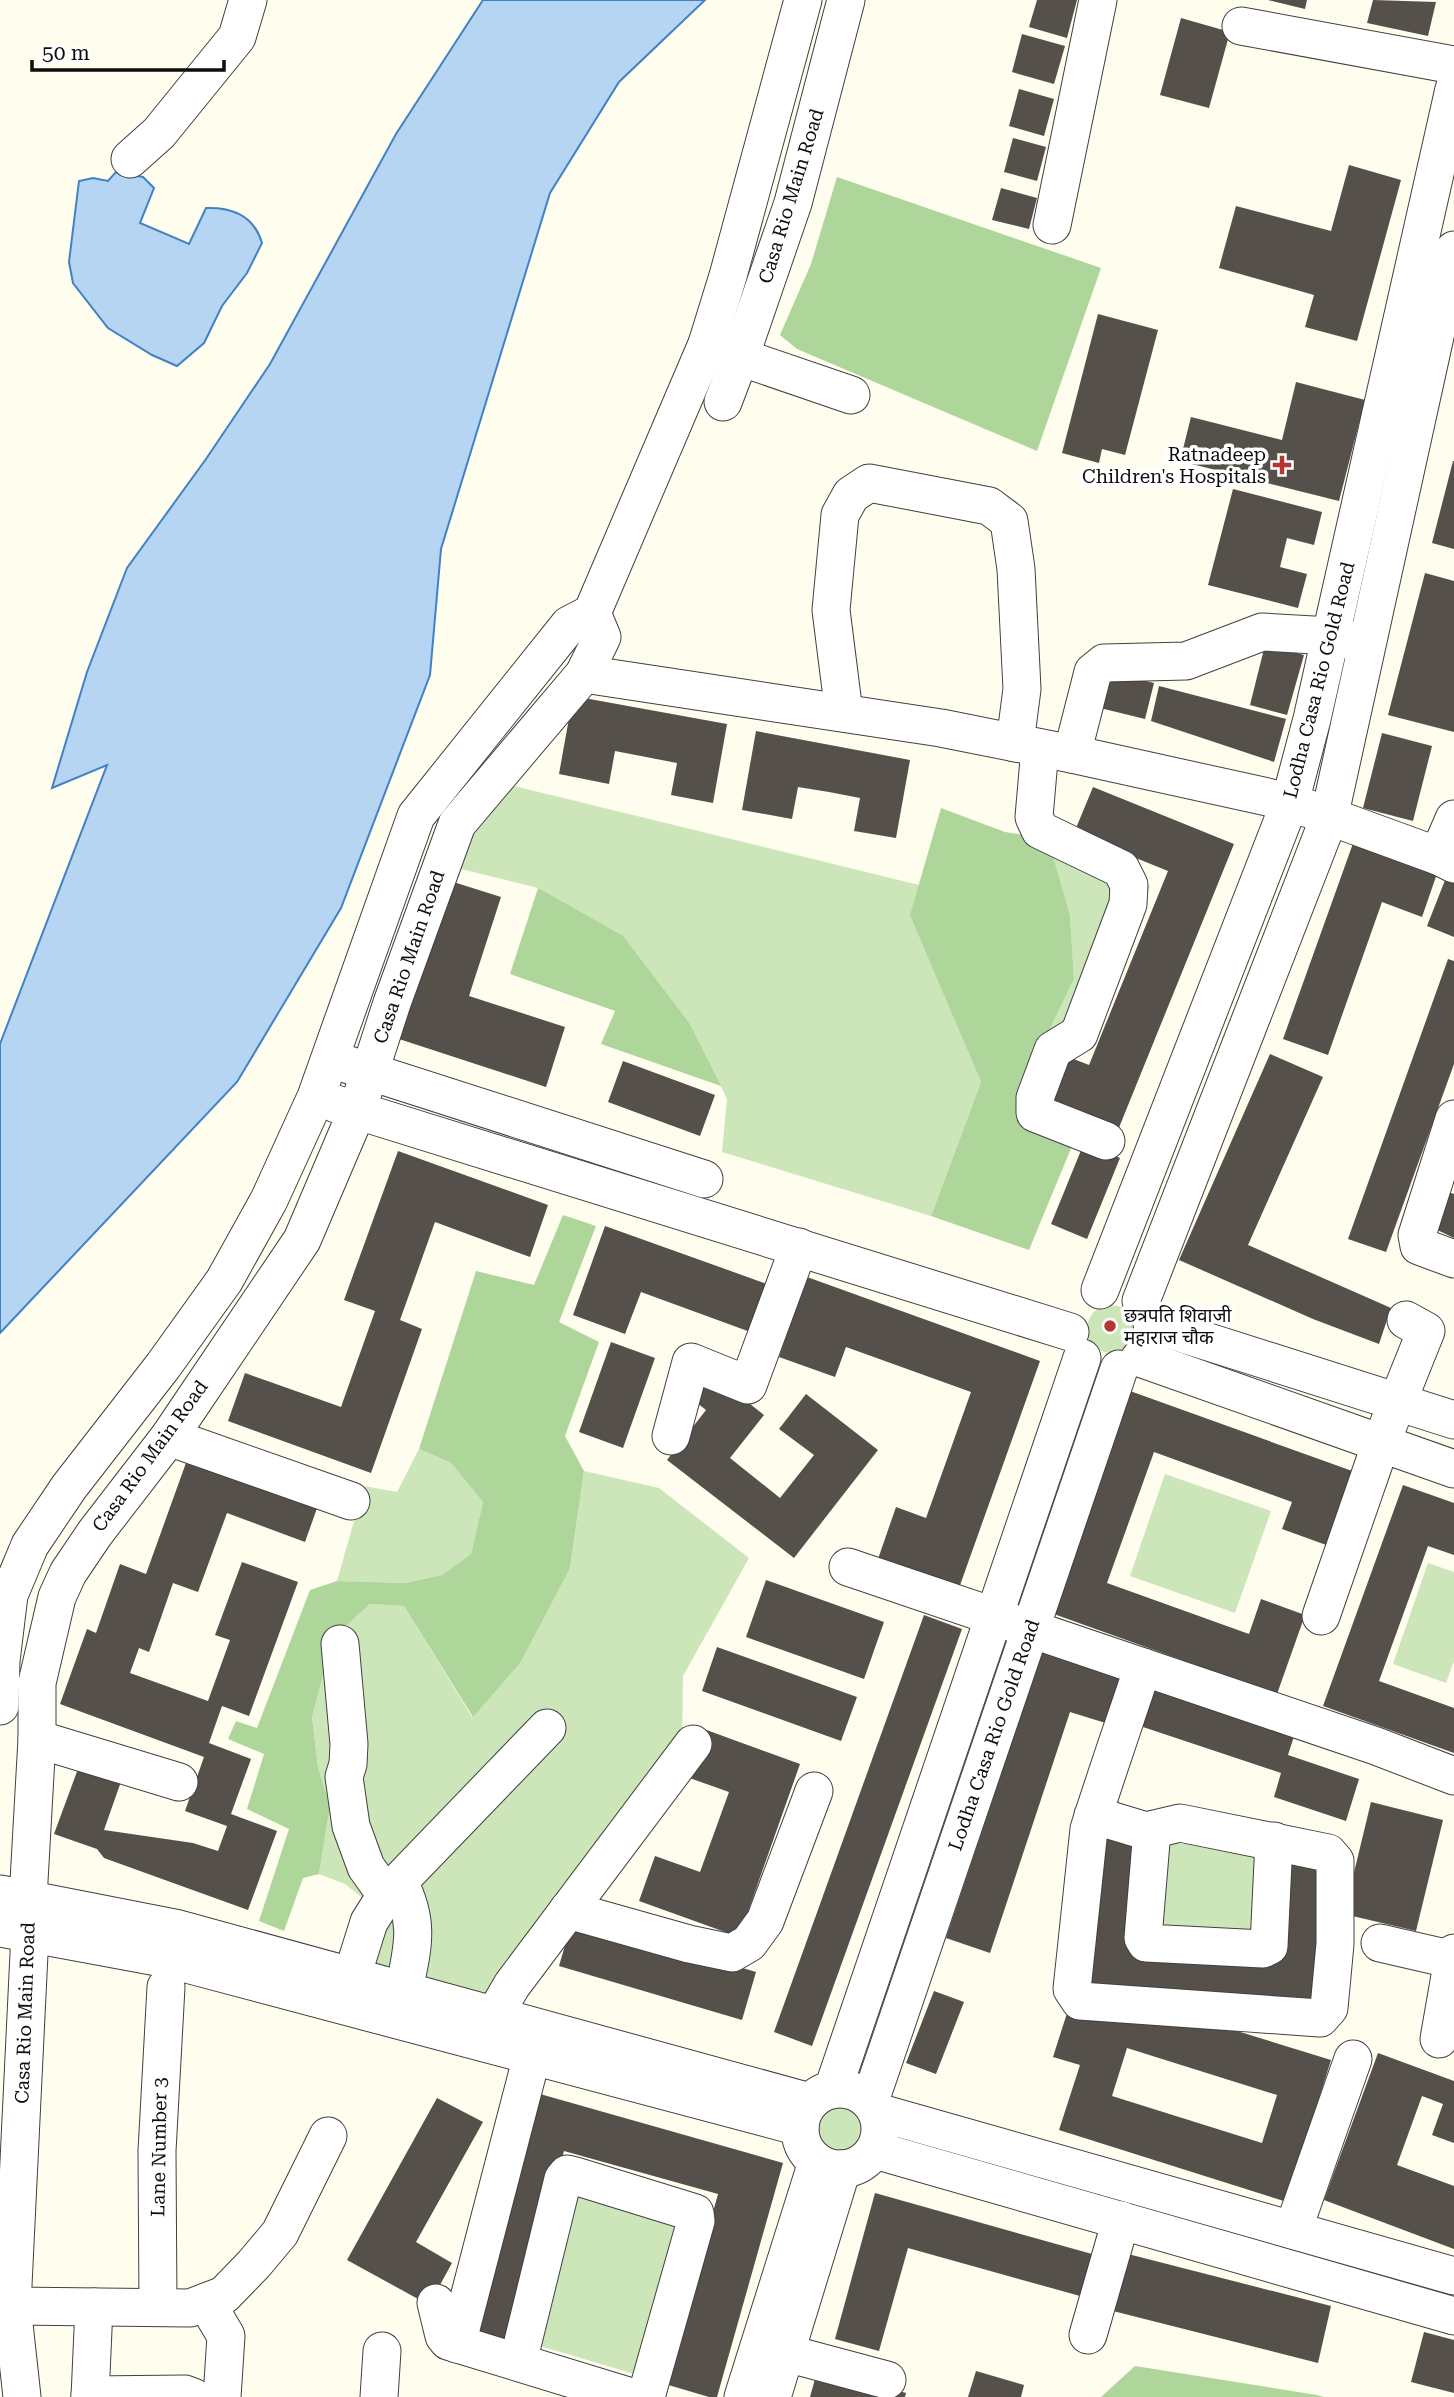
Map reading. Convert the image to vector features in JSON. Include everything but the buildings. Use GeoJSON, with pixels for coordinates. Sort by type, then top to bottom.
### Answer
{"type":"FeatureCollection","features":[{"type":"Feature","properties":{"kind":"street"},"geometry":{"type":"LineString","coordinates":[[130,159],[159,133],[237,37],[248,0]]}},
{"type":"Feature","properties":{"kind":"street"},"geometry":{"type":"LineString","coordinates":[[1052,225],[1098,0]]}},
{"type":"Feature","properties":{"kind":"street"},"geometry":{"type":"LineString","coordinates":[[801,7],[842,13]]}},
{"type":"Feature","properties":{"kind":"street","name":"Casa Rio Main Road"},"geometry":{"type":"LineString","coordinates":[[724,351],[729,276],[801,7]]}},
{"type":"Feature","properties":{"kind":"street","name":"Casa Rio Main Road"},"geometry":{"type":"LineString","coordinates":[[0,1706],[1,1661],[9,1595],[30,1545],[69,1487],[163,1366],[224,1280],[269,1200],[316,1097],[416,816],[569,625],[592,613],[724,351],[793,203],[842,13]]}},
{"type":"Feature","properties":{"kind":"street"},"geometry":{"type":"LineString","coordinates":[[1241,26],[1454,65]]}},
{"type":"Feature","properties":{"kind":"street","name":"Lodha Casa Rio Gold Road"},"geometry":{"type":"LineString","coordinates":[[814,2106],[994,1617],[1076,1345],[1073,1313],[1081,1301],[1100,1290],[1290,802],[1312,719],[1454,89]]}},
{"type":"Feature","properties":{"kind":"street","name":"Lodha Casa Rio Gold Road"},"geometry":{"type":"LineString","coordinates":[[875,2150],[881,2125],[873,2107],[1031,1629],[1130,1364],[1146,1351],[1151,1339],[1147,1313],[1329,818],[1368,645],[1442,361],[1454,250]]}},
{"type":"Feature","properties":{"kind":"street"},"geometry":{"type":"LineString","coordinates":[[723,402],[724,351],[851,395]]}},
{"type":"Feature","properties":{"kind":"street"},"geometry":{"type":"LineString","coordinates":[[1395,351],[1442,361]]}},
{"type":"Feature","properties":{"kind":"street"},"geometry":{"type":"LineString","coordinates":[[844,713],[831,610],[840,515],[851,495],[869,483],[989,506],[1009,521],[1016,569],[1023,689],[1042,749],[1034,817],[1040,830],[1121,869],[1129,885],[1128,904],[1079,1034],[1053,1050],[1035,1098],[1035,1113],[1106,1141]]}},
{"type":"Feature","properties":{"kind":"street","name":"Casa Rio Main Road"},"geometry":{"type":"LineString","coordinates":[[22,2397],[12,2306],[14,1914],[37,1739],[37,1683],[57,1597],[68,1573],[94,1533],[169,1437],[302,1240],[357,1111],[457,824],[584,674],[603,637],[592,613]]}},
{"type":"Feature","properties":{"kind":"street"},"geometry":{"type":"LineString","coordinates":[[1042,749],[1093,672],[1104,663],[1186,661],[1262,632],[1331,636],[1368,645]]}},
{"type":"Feature","properties":{"kind":"street"},"geometry":{"type":"LineString","coordinates":[[584,674],[941,728],[1290,802],[1446,860],[1454,819]]}},
{"type":"Feature","properties":{"kind":"street"},"geometry":{"type":"LineString","coordinates":[[328,1058],[704,1179]]}},
{"type":"Feature","properties":{"kind":"street"},"geometry":{"type":"LineString","coordinates":[[316,1097],[799,1247],[1076,1345],[1101,1369],[1130,1364],[1381,1443],[1454,1469]]}},
{"type":"Feature","properties":{"kind":"street"},"geometry":{"type":"LineString","coordinates":[[1454,1119],[1417,1235],[1419,1246],[1454,1259]]}},
{"type":"Feature","properties":{"kind":"street"},"geometry":{"type":"LineString","coordinates":[[671,1436],[691,1362],[748,1385],[799,1247]]}},
{"type":"Feature","properties":{"kind":"street"},"geometry":{"type":"LineString","coordinates":[[1100,1290],[1119,1289],[1132,1294],[1147,1313],[1454,1420]]}},
{"type":"Feature","properties":{"kind":"street"},"geometry":{"type":"LineString","coordinates":[[1321,1616],[1381,1443],[1426,1331],[1406,1320]]}},
{"type":"Feature","properties":{"kind":"street"},"geometry":{"type":"LineString","coordinates":[[169,1437],[351,1501]]}},
{"type":"Feature","properties":{"kind":"street"},"geometry":{"type":"LineString","coordinates":[[848,1567],[1376,1746],[1454,1776]]}},
{"type":"Feature","properties":{"kind":"street"},"geometry":{"type":"LineString","coordinates":[[340,1644],[349,1744],[344,1777],[351,1826],[366,1867],[409,1903],[413,1924],[404,1990]]}},
{"type":"Feature","properties":{"kind":"street"},"geometry":{"type":"LineString","coordinates":[[1093,1815],[1146,1831],[1180,1824],[1328,1853],[1335,1861],[1335,1944],[1329,2008],[1320,2018],[1080,2001],[1072,1989],[1089,1829],[1093,1815],[1143,1667]]}},
{"type":"Feature","properties":{"kind":"street"},"geometry":{"type":"LineString","coordinates":[[352,1976],[369,1922],[393,1888],[547,1728]]}},
{"type":"Feature","properties":{"kind":"street"},"geometry":{"type":"LineString","coordinates":[[37,1739],[179,1782]]}},
{"type":"Feature","properties":{"kind":"street"},"geometry":{"type":"LineString","coordinates":[[491,2029],[512,1984],[693,1744]]}},
{"type":"Feature","properties":{"kind":"street"},"geometry":{"type":"LineString","coordinates":[[568,1909],[689,1944],[732,1953],[749,1944],[765,1921],[814,1791]]}},
{"type":"Feature","properties":{"kind":"street"},"geometry":{"type":"LineString","coordinates":[[1152,1830],[1143,1938],[1146,1943],[1263,1949],[1269,1946],[1274,1842]]}},
{"type":"Feature","properties":{"kind":"street"},"geometry":{"type":"LineString","coordinates":[[14,1914],[168,1959],[208,1953],[352,1976],[404,1990],[452,2018]]}},
{"type":"Feature","properties":{"kind":"street"},"geometry":{"type":"LineString","coordinates":[[1380,1943],[1454,1957],[1439,2039]]}},
{"type":"Feature","properties":{"kind":"street"},"geometry":{"type":"LineString","coordinates":[[208,1953],[491,2029],[814,2106]]}},
{"type":"Feature","properties":{"kind":"street","name":"Lane Number 3"},"geometry":{"type":"LineString","coordinates":[[158,2307],[157,2151],[166,1987]]}},
{"type":"Feature","properties":{"kind":"street"},"geometry":{"type":"LineString","coordinates":[[491,2029],[532,2056],[814,2106],[846,2089],[859,2093],[873,2107],[1454,2276]]}},
{"type":"Feature","properties":{"kind":"street"},"geometry":{"type":"LineString","coordinates":[[457,2344],[532,2056]]}},
{"type":"Feature","properties":{"kind":"street"},"geometry":{"type":"LineString","coordinates":[[1293,2230],[1353,2059]]}},
{"type":"Feature","properties":{"kind":"street"},"geometry":{"type":"LineString","coordinates":[[814,2106],[802,2140],[807,2152],[829,2166],[855,2166],[866,2160],[875,2150],[1454,2316]]}},
{"type":"Feature","properties":{"kind":"street"},"geometry":{"type":"LineString","coordinates":[[12,2306],[190,2308],[224,2295],[280,2233],[328,2136]]}},
{"type":"Feature","properties":{"kind":"street"},"geometry":{"type":"LineString","coordinates":[[772,2397],[786,2353],[829,2166]]}},
{"type":"Feature","properties":{"kind":"street"},"geometry":{"type":"LineString","coordinates":[[743,2397],[829,2166]]}},
{"type":"Feature","properties":{"kind":"street"},"geometry":{"type":"LineString","coordinates":[[519,2362],[563,2179],[568,2174],[695,2213],[696,2221],[646,2397]]}},
{"type":"Feature","properties":{"kind":"street"},"geometry":{"type":"LineString","coordinates":[[1088,2335],[1121,2220]]}},
{"type":"Feature","properties":{"kind":"street"},"geometry":{"type":"LineString","coordinates":[[206,2301],[226,2336],[222,2397]]}},
{"type":"Feature","properties":{"kind":"street"},"geometry":{"type":"LineString","coordinates":[[436,2303],[444,2336],[448,2341],[631,2397]]}},
{"type":"Feature","properties":{"kind":"street"},"geometry":{"type":"LineString","coordinates":[[94,2307],[90,2396],[186,2394],[193,2397]]}},
{"type":"Feature","properties":{"kind":"street"},"geometry":{"type":"LineString","coordinates":[[379,2397],[382,2351]]}},
{"type":"Feature","properties":{"kind":"street"},"geometry":{"type":"LineString","coordinates":[[786,2353],[887,2380]]}},
{"type":"Feature","properties":{"kind":"green space"},"geometry":{"type":"Polygon","coordinates":[[[837,177],[1101,268],[1037,451],[797,349],[780,335],[811,264],[837,177]]]}},
{"type":"Feature","properties":{"kind":"green space"},"geometry":{"type":"Polygon","coordinates":[[[514,786],[919,885],[911,915],[981,1082],[931,1216],[722,1152],[727,1099],[690,1024],[538,888],[457,868],[465,838],[514,786]]]}},
{"type":"Feature","properties":{"kind":"green space"},"geometry":{"type":"Polygon","coordinates":[[[941,808],[1005,832],[1025,835],[1051,849],[1070,915],[1074,979],[1046,1037],[1016,1119],[1072,1146],[1029,1250],[931,1216],[981,1082],[910,915],[941,808]]]}},
{"type":"Feature","properties":{"kind":"green space"},"geometry":{"type":"Polygon","coordinates":[[[1051,849],[1150,886],[1083,1053],[1046,1037],[1074,979],[1070,915],[1051,849]]]}},
{"type":"Feature","properties":{"kind":"green space"},"geometry":{"type":"Polygon","coordinates":[[[538,888],[623,936],[690,1024],[721,1086],[601,1044],[615,1011],[510,974],[538,888]]]}},
{"type":"Feature","properties":{"kind":"green space"},"geometry":{"type":"Polygon","coordinates":[[[563,1215],[596,1226],[559,1322],[599,1342],[565,1436],[584,1471],[570,1568],[520,1663],[473,1717],[404,1606],[370,1604],[333,1638],[312,1717],[318,1767],[330,1806],[319,1874],[303,1878],[284,1931],[259,1921],[289,1829],[247,1809],[264,1754],[228,1739],[236,1721],[257,1728],[310,1590],[337,1581],[406,1583],[442,1575],[471,1554],[483,1502],[451,1463],[419,1449],[476,1271],[534,1285],[563,1215]]]}},
{"type":"Feature","properties":{"kind":"green space"},"geometry":{"type":"Polygon","coordinates":[[[1111,1305],[1128,1312],[1135,1329],[1128,1346],[1111,1353],[1094,1346],[1087,1329],[1094,1312],[1111,1305]]]}},
{"type":"Feature","properties":{"kind":"green space"},"geometry":{"type":"Polygon","coordinates":[[[419,1449],[451,1463],[483,1502],[471,1554],[442,1575],[406,1583],[337,1581],[364,1486],[397,1492],[419,1449]]]}},
{"type":"Feature","properties":{"kind":"green space"},"geometry":{"type":"Polygon","coordinates":[[[584,1471],[659,1488],[749,1558],[683,1676],[682,1745],[493,1997],[349,1956],[364,1899],[345,1884],[319,1874],[330,1806],[318,1767],[312,1717],[333,1638],[370,1604],[404,1606],[472,1717],[570,1568],[584,1471]]]}},
{"type":"Feature","properties":{"kind":"green space"},"geometry":{"type":"Polygon","coordinates":[[[1165,1474],[1271,1511],[1235,1613],[1130,1576],[1165,1474]]]}},
{"type":"Feature","properties":{"kind":"green space"},"geometry":{"type":"Polygon","coordinates":[[[1428,1563],[1454,1572],[1454,1661],[1446,1683],[1393,1664],[1428,1563]]]}},
{"type":"Feature","properties":{"kind":"green space"},"geometry":{"type":"Polygon","coordinates":[[[1164,1843],[1266,1846],[1264,1944],[1153,1938],[1164,1843]]]}},
{"type":"Feature","properties":{"kind":"green space"},"geometry":{"type":"Polygon","coordinates":[[[840,2104],[857,2111],[864,2128],[857,2145],[840,2152],[823,2145],[816,2128],[823,2111],[840,2104]]]}},
{"type":"Feature","properties":{"kind":"green space"},"geometry":{"type":"Polygon","coordinates":[[[579,2178],[690,2211],[641,2376],[530,2343],[579,2178]]]}},
{"type":"Feature","properties":{"kind":"green space"},"geometry":{"type":"Polygon","coordinates":[[[1135,2366],[1317,2395],[1324,2397],[1101,2397],[1135,2366]]]}},
{"type":"Feature","properties":{"kind":"water"},"geometry":{"type":"Polygon","coordinates":[[[483,0],[705,0],[619,82],[550,193],[441,549],[430,675],[341,908],[237,1082],[0,1333],[0,1044],[107,765],[52,788],[87,672],[127,568],[206,459],[270,364],[396,134],[483,0]]]}},
{"type":"Feature","properties":{"kind":"water"},"geometry":{"type":"Polygon","coordinates":[[[116,172],[143,177],[154,188],[140,223],[189,244],[206,208],[225,209],[248,220],[262,243],[247,273],[222,306],[204,343],[177,366],[152,355],[108,328],[73,283],[69,262],[79,181],[93,178],[108,181],[116,172]]]}},
{"type":"Feature","properties":{"kind":"place","name":"Ratnadeep Children's Hospitals"},"geometry":{"type":"Point","coordinates":[1282,465]}},
{"type":"Feature","properties":{"kind":"place","name":"छत्रपति शिवाजी महाराज चौक"},"geometry":{"type":"Point","coordinates":[1110,1326]}}]}
